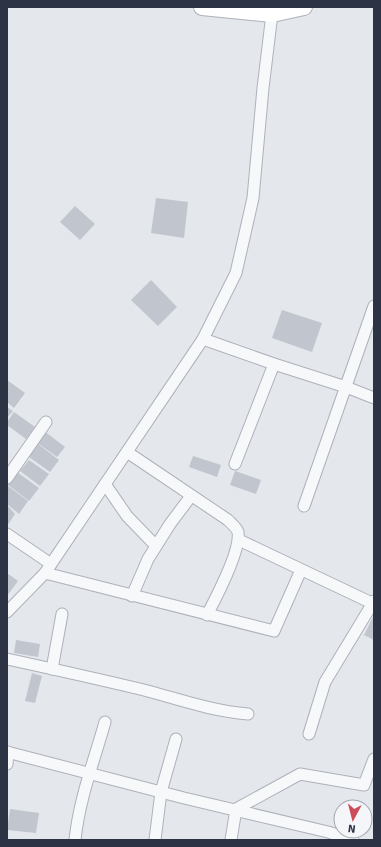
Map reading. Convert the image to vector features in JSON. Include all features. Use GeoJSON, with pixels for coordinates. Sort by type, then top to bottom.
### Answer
{"type":"FeatureCollection","features":[{"type":"Feature","properties":{"kind":"street"},"geometry":{"type":"LineString","coordinates":[[202,7],[272,14],[304,7]]}},
{"type":"Feature","properties":{"kind":"street"},"geometry":{"type":"LineString","coordinates":[[7,612],[48,569],[203,338],[236,273],[252,198],[272,14]]}},
{"type":"Feature","properties":{"kind":"street"},"geometry":{"type":"LineString","coordinates":[[304,506],[374,306]]}},
{"type":"Feature","properties":{"kind":"street"},"geometry":{"type":"LineString","coordinates":[[203,338],[374,398]]}},
{"type":"Feature","properties":{"kind":"street"},"geometry":{"type":"LineString","coordinates":[[235,464],[274,364]]}},
{"type":"Feature","properties":{"kind":"street"},"geometry":{"type":"LineString","coordinates":[[7,478],[46,422]]}},
{"type":"Feature","properties":{"kind":"street"},"geometry":{"type":"LineString","coordinates":[[127,452],[228,520],[237,530],[238,540],[226,576],[207,615]]}},
{"type":"Feature","properties":{"kind":"street"},"geometry":{"type":"LineString","coordinates":[[105,484],[127,516],[156,546]]}},
{"type":"Feature","properties":{"kind":"street"},"geometry":{"type":"LineString","coordinates":[[132,596],[148,558],[170,524],[192,496]]}},
{"type":"Feature","properties":{"kind":"street"},"geometry":{"type":"LineString","coordinates":[[7,534],[48,569],[132,596],[274,631],[301,570]]}},
{"type":"Feature","properties":{"kind":"street"},"geometry":{"type":"LineString","coordinates":[[238,540],[374,603],[325,682],[309,734]]}},
{"type":"Feature","properties":{"kind":"street"},"geometry":{"type":"LineString","coordinates":[[52,669],[62,614]]}},
{"type":"Feature","properties":{"kind":"street"},"geometry":{"type":"LineString","coordinates":[[7,659],[145,691],[203,707],[248,714]]}},
{"type":"Feature","properties":{"kind":"street"},"geometry":{"type":"LineString","coordinates":[[75,840],[76,828],[105,722]]}},
{"type":"Feature","properties":{"kind":"street"},"geometry":{"type":"LineString","coordinates":[[155,840],[161,792],[176,739]]}},
{"type":"Feature","properties":{"kind":"street"},"geometry":{"type":"LineString","coordinates":[[7,764],[8,752],[353,840]]}},
{"type":"Feature","properties":{"kind":"street"},"geometry":{"type":"LineString","coordinates":[[236,809],[300,774],[364,785],[374,759]]}},
{"type":"Feature","properties":{"kind":"street"},"geometry":{"type":"LineString","coordinates":[[231,840],[236,809]]}},
{"type":"Feature","properties":{"kind":"building"},"geometry":{"type":"Polygon","coordinates":[[[156,198],[188,202],[184,238],[151,233],[156,198]]]}},
{"type":"Feature","properties":{"kind":"building"},"geometry":{"type":"Polygon","coordinates":[[[75,206],[95,224],[80,240],[60,222],[75,206]]]}},
{"type":"Feature","properties":{"kind":"building"},"geometry":{"type":"Polygon","coordinates":[[[151,280],[177,307],[158,326],[131,300],[151,280]]]}},
{"type":"Feature","properties":{"kind":"building"},"geometry":{"type":"Polygon","coordinates":[[[282,310],[322,323],[312,352],[272,338],[282,310]]]}},
{"type":"Feature","properties":{"kind":"building"},"geometry":{"type":"Polygon","coordinates":[[[7,380],[25,393],[14,408],[7,402],[7,380]]]}},
{"type":"Feature","properties":{"kind":"building"},"geometry":{"type":"Polygon","coordinates":[[[7,407],[13,411],[7,418],[7,407]]]}},
{"type":"Feature","properties":{"kind":"building"},"geometry":{"type":"Polygon","coordinates":[[[14,412],[35,427],[26,439],[7,425],[7,422],[14,412]]]}},
{"type":"Feature","properties":{"kind":"building"},"geometry":{"type":"Polygon","coordinates":[[[44,431],[65,447],[57,457],[36,442],[44,431]]]}},
{"type":"Feature","properties":{"kind":"building"},"geometry":{"type":"Polygon","coordinates":[[[38,444],[59,460],[50,472],[29,457],[38,444]]]}},
{"type":"Feature","properties":{"kind":"building"},"geometry":{"type":"Polygon","coordinates":[[[193,456],[221,465],[217,477],[189,467],[193,456]]]}},
{"type":"Feature","properties":{"kind":"building"},"geometry":{"type":"Polygon","coordinates":[[[29,460],[49,474],[40,486],[20,471],[29,460]]]}},
{"type":"Feature","properties":{"kind":"building"},"geometry":{"type":"Polygon","coordinates":[[[235,471],[261,480],[256,494],[230,485],[235,471]]]}},
{"type":"Feature","properties":{"kind":"building"},"geometry":{"type":"Polygon","coordinates":[[[17,472],[39,488],[29,501],[8,485],[17,472]]]}},
{"type":"Feature","properties":{"kind":"building"},"geometry":{"type":"Polygon","coordinates":[[[8,486],[28,501],[19,514],[7,504],[8,486]]]}},
{"type":"Feature","properties":{"kind":"building"},"geometry":{"type":"Polygon","coordinates":[[[7,505],[15,514],[7,526],[7,505]]]}},
{"type":"Feature","properties":{"kind":"building"},"geometry":{"type":"Polygon","coordinates":[[[7,573],[18,581],[7,596],[7,573]]]}},
{"type":"Feature","properties":{"kind":"building"},"geometry":{"type":"Polygon","coordinates":[[[374,615],[374,640],[364,635],[374,615]]]}},
{"type":"Feature","properties":{"kind":"building"},"geometry":{"type":"Polygon","coordinates":[[[16,640],[40,644],[38,657],[14,653],[16,640]]]}},
{"type":"Feature","properties":{"kind":"building"},"geometry":{"type":"Polygon","coordinates":[[[32,673],[42,676],[35,703],[25,701],[32,673]]]}},
{"type":"Feature","properties":{"kind":"building"},"geometry":{"type":"Polygon","coordinates":[[[10,809],[39,813],[36,833],[7,830],[10,809]]]}}]}
